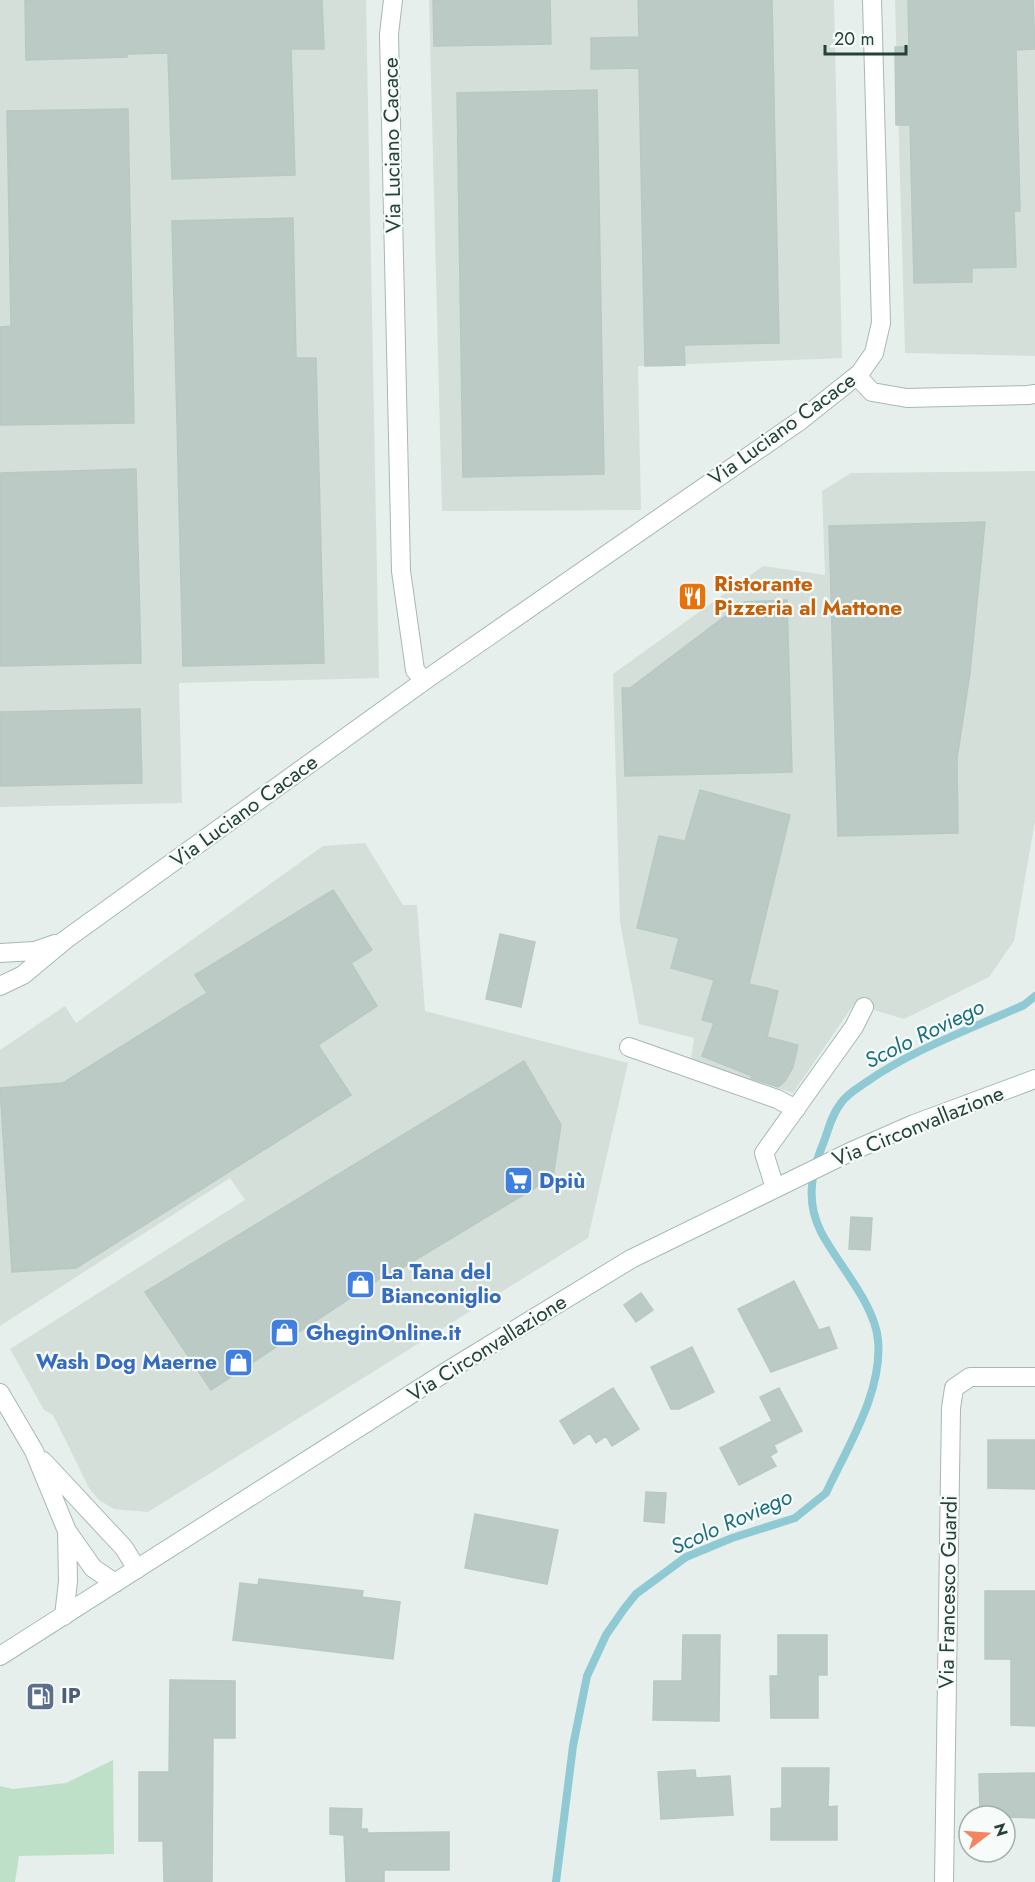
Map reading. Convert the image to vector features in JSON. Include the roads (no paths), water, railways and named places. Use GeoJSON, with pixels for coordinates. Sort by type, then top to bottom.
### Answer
{"type":"FeatureCollection","features":[{"type":"Feature","properties":{"kind":"street","name":"Via Luciano Cacace"},"geometry":{"type":"LineString","coordinates":[[393,0],[389,34],[401,571],[415,670],[424,681]]}},
{"type":"Feature","properties":{"kind":"street","name":"Via Luciano Cacace"},"geometry":{"type":"LineString","coordinates":[[0,986],[23,975],[65,940],[424,681],[801,420],[857,375],[874,353],[881,323],[872,0]]}},
{"type":"Feature","properties":{"kind":"street"},"geometry":{"type":"LineString","coordinates":[[857,375],[872,392],[907,398],[1035,394]]}},
{"type":"Feature","properties":{"kind":"street","name":"Via Luciano Cacace"},"geometry":{"type":"LineString","coordinates":[[0,953],[35,951],[65,940]]}},
{"type":"Feature","properties":{"kind":"street"},"geometry":{"type":"LineString","coordinates":[[780,1186],[764,1153],[854,1027],[864,1006]]}},
{"type":"Feature","properties":{"kind":"street"},"geometry":{"type":"LineString","coordinates":[[629,1047],[777,1099],[796,1109]]}},
{"type":"Feature","properties":{"kind":"street","name":"Via Circonvallazione"},"geometry":{"type":"LineString","coordinates":[[0,1656],[449,1370],[631,1259],[850,1152],[914,1124],[1035,1078]]}},
{"type":"Feature","properties":{"kind":"street","name":"Via Francesco Guardi"},"geometry":{"type":"LineString","coordinates":[[944,1882],[951,1408],[954,1388],[970,1377],[1035,1377]]}},
{"type":"Feature","properties":{"kind":"street"},"geometry":{"type":"LineString","coordinates":[[0,1393],[34,1451],[68,1531],[93,1568],[115,1583]]}},
{"type":"Feature","properties":{"kind":"street"},"geometry":{"type":"LineString","coordinates":[[34,1451],[124,1548],[138,1569]]}},
{"type":"Feature","properties":{"kind":"street"},"geometry":{"type":"LineString","coordinates":[[64,1616],[68,1581],[68,1531]]}},
{"type":"Feature","properties":{"kind":"waterway","name":"Scolo Roviego"},"geometry":{"type":"LineString","coordinates":[[556,1882],[573,1746],[587,1676],[606,1635],[636,1594],[686,1557],[732,1538],[795,1518],[826,1493],[870,1398],[878,1359],[875,1326],[863,1298],[821,1232],[812,1201],[814,1170],[837,1108],[849,1094],[883,1071],[943,1040],[1024,1005],[1035,996]]}},
{"type":"Feature","properties":{"kind":"place","name":"Ristorante Pizzeria al Mattone"},"geometry":{"type":"Point","coordinates":[693,596]}},
{"type":"Feature","properties":{"kind":"place","name":"Dpiù"},"geometry":{"type":"Point","coordinates":[518,1181]}},
{"type":"Feature","properties":{"kind":"place","name":"La Tana del Bianconiglio"},"geometry":{"type":"Point","coordinates":[360,1284]}},
{"type":"Feature","properties":{"kind":"place","name":"GheginOnline.it"},"geometry":{"type":"Point","coordinates":[285,1333]}},
{"type":"Feature","properties":{"kind":"place","name":"Wash Dog Maerne"},"geometry":{"type":"Point","coordinates":[238,1362]}},
{"type":"Feature","properties":{"kind":"place","name":"IP"},"geometry":{"type":"Point","coordinates":[40,1696]}}]}
